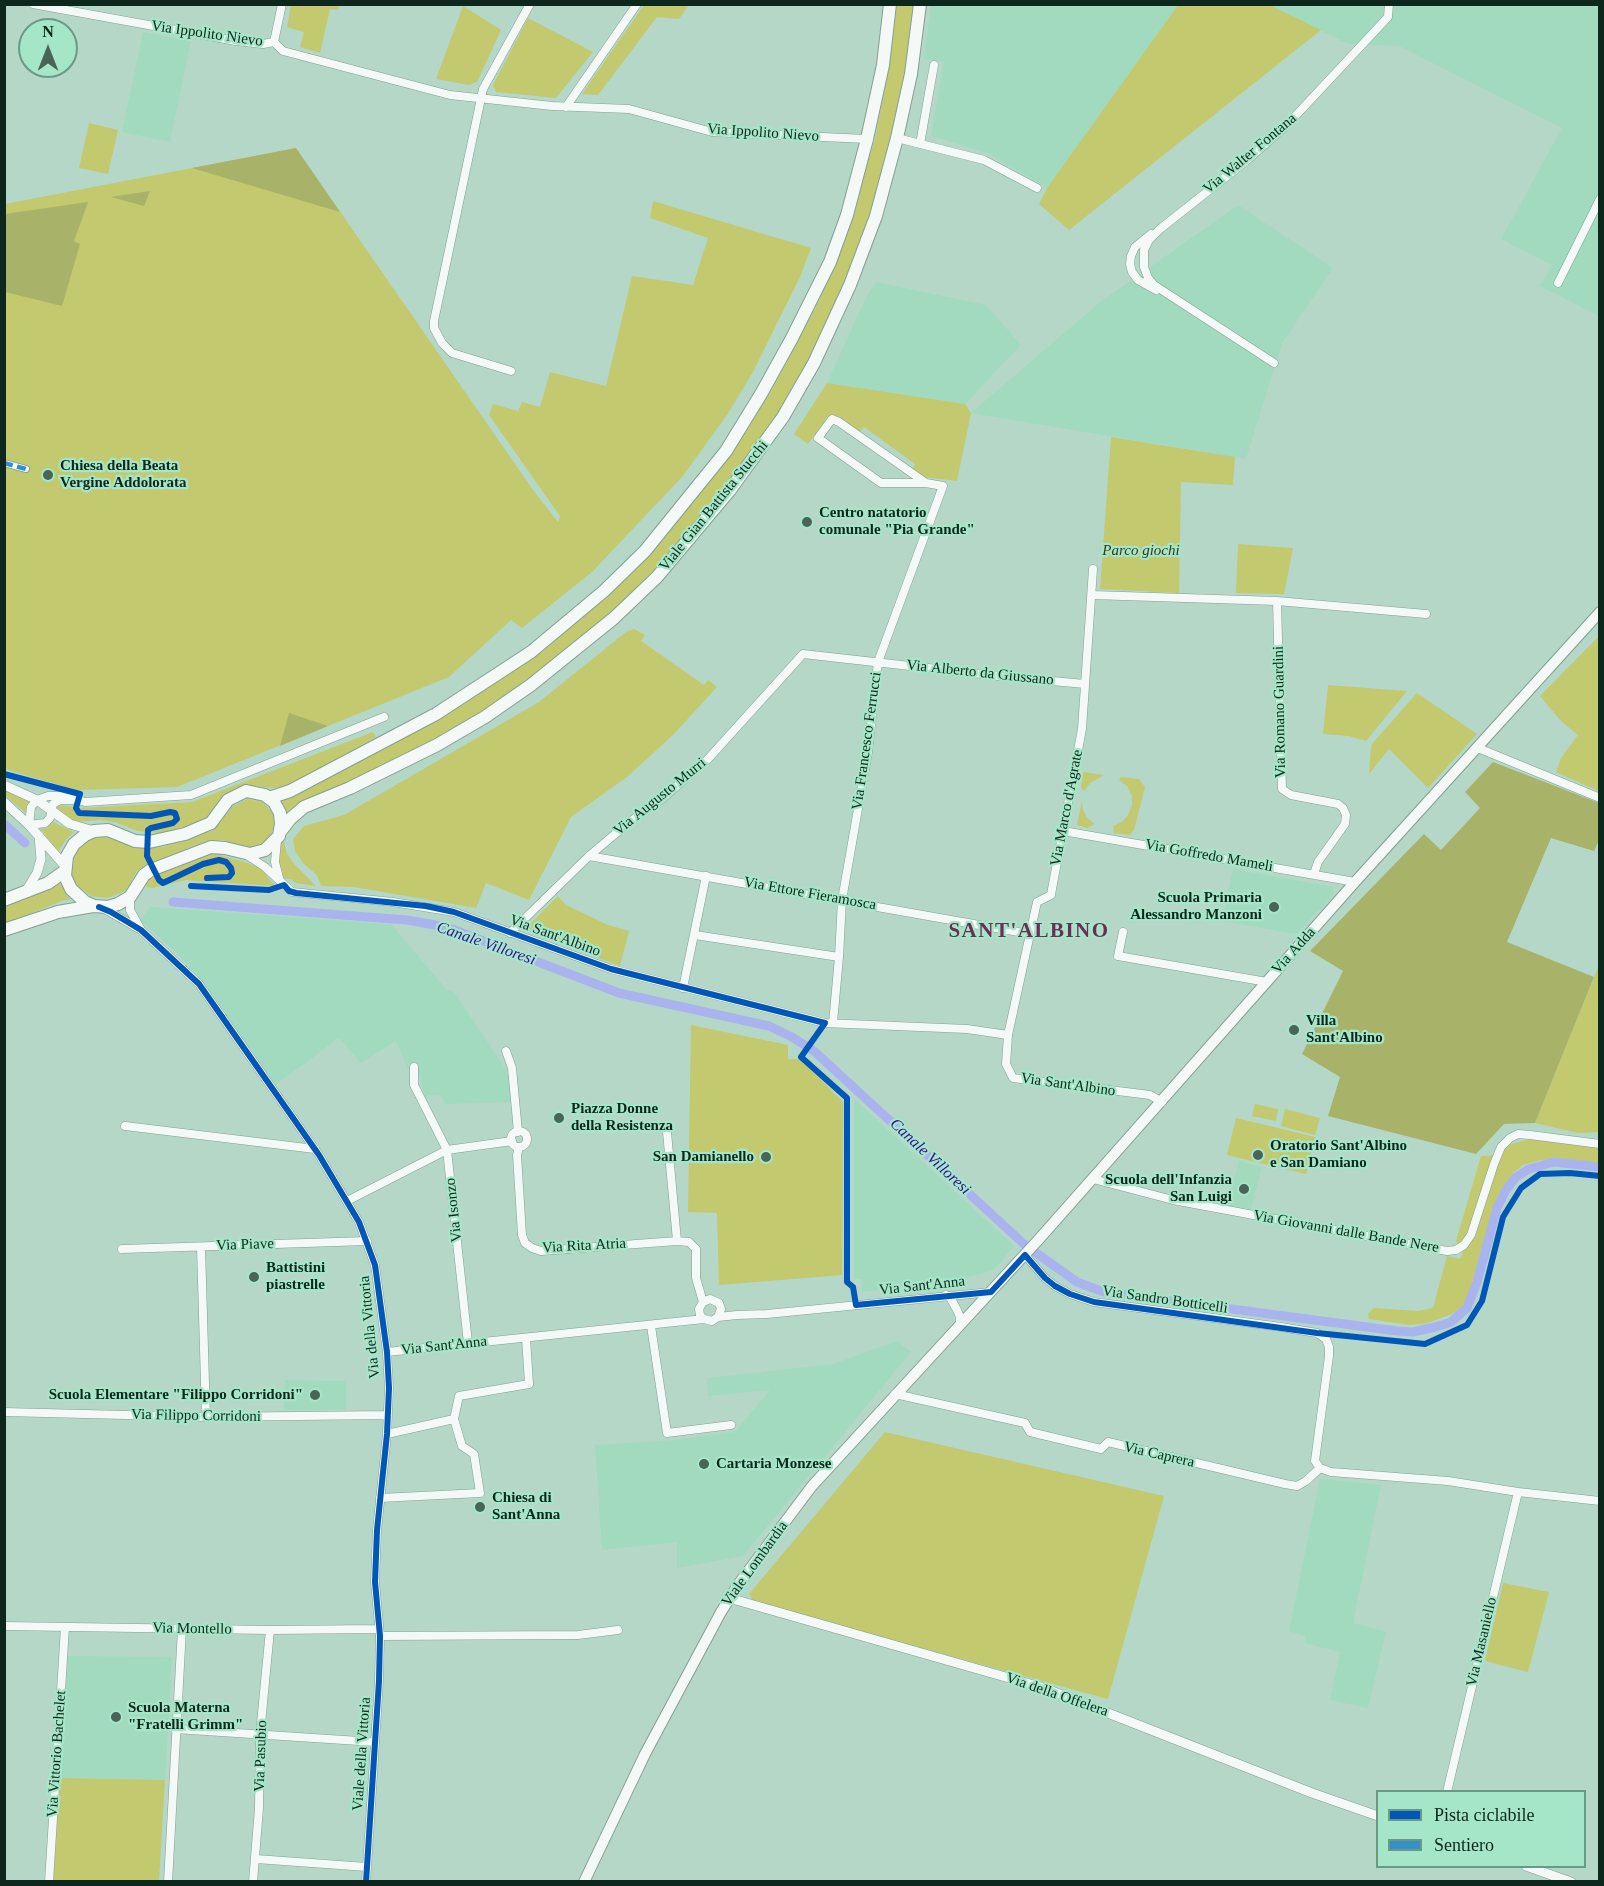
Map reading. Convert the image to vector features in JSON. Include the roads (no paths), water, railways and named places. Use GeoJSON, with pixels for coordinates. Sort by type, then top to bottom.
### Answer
{"type":"FeatureCollection","features":[{"type":"Feature","properties":{"kind":"main road","name":"Viale Gian Battista Stucchi"},"geometry":{"type":"LineString","coordinates":[[269,798],[292,790],[464,698],[531,652],[567,624],[645,551],[726,451],[792,338],[830,262],[847,215],[867,139],[883,65],[890,4]]}},
{"type":"Feature","properties":{"kind":"main road","name":"Viale Gian Battista Stucchi"},"geometry":{"type":"LineString","coordinates":[[130,897],[151,870],[211,847],[254,854],[265,850],[290,819],[304,807],[350,788],[437,745],[484,717],[531,685],[614,618],[657,577],[691,539],[783,417],[814,363],[850,285],[876,216],[897,138],[911,74],[920,4]]}},
{"type":"Feature","properties":{"kind":"main road","name":"Via Adda"},"geometry":{"type":"LineString","coordinates":[[991,1292],[1355,882],[1599,612]]}},
{"type":"Feature","properties":{"kind":"main road"},"geometry":{"type":"LineString","coordinates":[[96,906],[85,902],[74,893],[67,880],[65,868],[67,856],[74,844],[81,837],[94,831],[113,831],[135,841],[149,842],[184,834],[210,824],[218,817],[225,802],[238,793],[254,791],[269,798],[280,813],[279,834]]}},
{"type":"Feature","properties":{"kind":"main road"},"geometry":{"type":"LineString","coordinates":[[4,900],[48,883],[65,868]]}},
{"type":"Feature","properties":{"kind":"main road"},"geometry":{"type":"LineString","coordinates":[[4,930],[61,911],[113,906],[130,897]]}},
{"type":"Feature","properties":{"kind":"main road","name":"Viale Lombardia"},"geometry":{"type":"LineString","coordinates":[[584,1881],[640,1764],[729,1598],[812,1486],[991,1292]]}},
{"type":"Feature","properties":{"kind":"street","name":"Via Ippolito Nievo"},"geometry":{"type":"LineString","coordinates":[[33,4],[236,41],[263,44],[274,42],[283,51],[450,94],[566,107],[629,109],[712,132],[867,139]]}},
{"type":"Feature","properties":{"kind":"street"},"geometry":{"type":"LineString","coordinates":[[274,42],[282,4]]}},
{"type":"Feature","properties":{"kind":"street"},"geometry":{"type":"LineString","coordinates":[[511,371],[452,353],[442,343],[434,328],[486,81],[530,4]]}},
{"type":"Feature","properties":{"kind":"street"},"geometry":{"type":"LineString","coordinates":[[566,107],[637,4]]}},
{"type":"Feature","properties":{"kind":"street","name":"Via Walter Fontana"},"geometry":{"type":"LineString","coordinates":[[1274,363],[1167,294],[1150,280],[1143,264],[1145,247],[1160,229],[1286,126],[1388,17],[1389,4]]}},
{"type":"Feature","properties":{"kind":"street"},"geometry":{"type":"LineString","coordinates":[[920,144],[934,65]]}},
{"type":"Feature","properties":{"kind":"street"},"geometry":{"type":"LineString","coordinates":[[897,138],[984,160],[1037,188]]}},
{"type":"Feature","properties":{"kind":"street"},"geometry":{"type":"LineString","coordinates":[[1558,283],[1599,199]]}},
{"type":"Feature","properties":{"kind":"street","name":"Via Walter Fontana"},"geometry":{"type":"LineString","coordinates":[[1160,229],[1136,245],[1131,254],[1130,264],[1133,274],[1140,282],[1167,294]]}},
{"type":"Feature","properties":{"kind":"street","name":"Via Francesco Ferrucci"},"geometry":{"type":"LineString","coordinates":[[832,1023],[842,900],[868,752],[878,662],[943,486],[926,483],[881,483],[818,438],[832,419],[926,483]]}},
{"type":"Feature","properties":{"kind":"street"},"geometry":{"type":"LineString","coordinates":[[4,463],[26,469]]}},
{"type":"Feature","properties":{"kind":"street","name":"Via Marco d'Agrate"},"geometry":{"type":"LineString","coordinates":[[1008,1035],[1037,902],[1051,895],[1073,780],[1082,729],[1093,569]]}},
{"type":"Feature","properties":{"kind":"street"},"geometry":{"type":"LineString","coordinates":[[1092,595],[1277,601],[1426,614]]}},
{"type":"Feature","properties":{"kind":"street","name":"Via Romano Guardini"},"geometry":{"type":"LineString","coordinates":[[1277,601],[1282,789],[1288,795],[1338,804],[1346,815],[1346,824],[1318,862],[1314,874]]}},
{"type":"Feature","properties":{"kind":"street","name":"Via Alberto da Giussano"},"geometry":{"type":"LineString","coordinates":[[803,654],[1085,684]]}},
{"type":"Feature","properties":{"kind":"street","name":"Via Augusto Murri"},"geometry":{"type":"LineString","coordinates":[[510,933],[589,856],[694,772],[803,654]]}},
{"type":"Feature","properties":{"kind":"street"},"geometry":{"type":"LineString","coordinates":[[29,825],[30,809],[37,800],[48,796],[56,795],[85,802],[191,795],[384,717]]}},
{"type":"Feature","properties":{"kind":"street"},"geometry":{"type":"LineString","coordinates":[[1478,748],[1599,798]]}},
{"type":"Feature","properties":{"kind":"street"},"geometry":{"type":"LineString","coordinates":[[4,785],[37,800],[69,824],[94,831]]}},
{"type":"Feature","properties":{"kind":"street"},"geometry":{"type":"LineString","coordinates":[[29,825],[45,824],[50,818],[53,804],[60,800],[72,800]]}},
{"type":"Feature","properties":{"kind":"street"},"geometry":{"type":"LineString","coordinates":[[4,802],[29,825],[65,868]]}},
{"type":"Feature","properties":{"kind":"street","name":"Via Goffredo Mameli"},"geometry":{"type":"LineString","coordinates":[[1063,831],[1355,882]]}},
{"type":"Feature","properties":{"kind":"street"},"geometry":{"type":"LineString","coordinates":[[279,834],[275,862],[279,879]]}},
{"type":"Feature","properties":{"kind":"street"},"geometry":{"type":"LineString","coordinates":[[26,891],[37,873],[41,859],[39,836]]}},
{"type":"Feature","properties":{"kind":"street","name":"Via Sant'Albino"},"geometry":{"type":"LineString","coordinates":[[242,853],[261,864],[286,888],[296,893],[426,906],[454,912],[611,969],[825,1023],[968,1029],[1008,1035],[1006,1064],[1013,1078],[1150,1095],[1162,1102]]}},
{"type":"Feature","properties":{"kind":"street","name":"Via Ettore Fieramosca"},"geometry":{"type":"LineString","coordinates":[[589,856],[1030,934]]}},
{"type":"Feature","properties":{"kind":"street"},"geometry":{"type":"LineString","coordinates":[[682,988],[706,876]]}},
{"type":"Feature","properties":{"kind":"street"},"geometry":{"type":"LineString","coordinates":[[130,897],[130,910],[141,930]]}},
{"type":"Feature","properties":{"kind":"street"},"geometry":{"type":"LineString","coordinates":[[96,906],[141,930]]}},
{"type":"Feature","properties":{"kind":"street","name":"Via della Vittoria"},"geometry":{"type":"LineString","coordinates":[[141,930],[195,980],[231,1027],[315,1149],[368,1240],[375,1265],[387,1352],[387,1434],[380,1498],[375,1521],[375,1582],[379,1632]]}},
{"type":"Feature","properties":{"kind":"street"},"geometry":{"type":"LineString","coordinates":[[1123,932],[1118,956],[1267,982]]}},
{"type":"Feature","properties":{"kind":"street"},"geometry":{"type":"LineString","coordinates":[[695,935],[839,957]]}},
{"type":"Feature","properties":{"kind":"street"},"geometry":{"type":"LineString","coordinates":[[506,1051],[512,1068],[518,1132]]}},
{"type":"Feature","properties":{"kind":"street","name":"Via Isonzo"},"geometry":{"type":"LineString","coordinates":[[414,1067],[414,1085],[447,1150],[468,1344]]}},
{"type":"Feature","properties":{"kind":"street"},"geometry":{"type":"LineString","coordinates":[[125,1126],[315,1149]]}},
{"type":"Feature","properties":{"kind":"street"},"geometry":{"type":"LineString","coordinates":[[347,1201],[447,1150],[524,1145],[526,1139],[523,1132],[512,1136],[515,1144]]}},
{"type":"Feature","properties":{"kind":"street"},"geometry":{"type":"LineString","coordinates":[[667,1132],[677,1241],[689,1242],[695,1247],[696,1278],[704,1303],[704,1319]]}},
{"type":"Feature","properties":{"kind":"street","name":"Via Giovanni dalle Bande Nere"},"geometry":{"type":"LineString","coordinates":[[1093,1179],[1173,1200],[1447,1251],[1456,1250],[1464,1245],[1471,1235],[1494,1164],[1501,1147],[1510,1138],[1518,1134],[1530,1134],[1599,1144]]}},
{"type":"Feature","properties":{"kind":"street","name":"Via Rita Atria"},"geometry":{"type":"LineString","coordinates":[[515,1144],[522,1235],[525,1243],[532,1248],[541,1251],[677,1241]]}},
{"type":"Feature","properties":{"kind":"street","name":"Via Piave"},"geometry":{"type":"LineString","coordinates":[[122,1249],[368,1240]]}},
{"type":"Feature","properties":{"kind":"street"},"geometry":{"type":"LineString","coordinates":[[201,1246],[206,1417]]}},
{"type":"Feature","properties":{"kind":"street","name":"Via Sandro Botticelli"},"geometry":{"type":"LineString","coordinates":[[1027,1252],[1050,1282],[1070,1294],[1094,1302],[1317,1333],[1326,1339],[1329,1356],[1315,1461],[1320,1468]]}},
{"type":"Feature","properties":{"kind":"street","name":"Via Sant'Anna"},"geometry":{"type":"LineString","coordinates":[[387,1352],[704,1319],[712,1321],[718,1317],[737,1315],[991,1292]]}},
{"type":"Feature","properties":{"kind":"street","name":"Via Sant'Anna"},"geometry":{"type":"LineString","coordinates":[[946,1295],[960,1317],[960,1326]]}},
{"type":"Feature","properties":{"kind":"street"},"geometry":{"type":"LineString","coordinates":[[704,1303],[716,1301],[720,1306],[737,1315]]}},
{"type":"Feature","properties":{"kind":"street","name":"Via Sant'Anna"},"geometry":{"type":"LineString","coordinates":[[681,1322],[704,1303]]}},
{"type":"Feature","properties":{"kind":"street"},"geometry":{"type":"LineString","coordinates":[[718,1317],[720,1306]]}},
{"type":"Feature","properties":{"kind":"street"},"geometry":{"type":"LineString","coordinates":[[651,1326],[667,1433],[731,1425]]}},
{"type":"Feature","properties":{"kind":"street"},"geometry":{"type":"LineString","coordinates":[[380,1498],[480,1493],[474,1454],[462,1446],[454,1419],[459,1396],[529,1384],[526,1338]]}},
{"type":"Feature","properties":{"kind":"street","name":"Via Caprera"},"geometry":{"type":"LineString","coordinates":[[895,1394],[1025,1423],[1030,1432],[1101,1449],[1108,1442],[1285,1484],[1297,1485],[1306,1481],[1320,1468]]}},
{"type":"Feature","properties":{"kind":"street","name":"Via Filippo Corridoni"},"geometry":{"type":"LineString","coordinates":[[4,1412],[206,1417],[388,1415]]}},
{"type":"Feature","properties":{"kind":"street"},"geometry":{"type":"LineString","coordinates":[[387,1434],[454,1419]]}},
{"type":"Feature","properties":{"kind":"street"},"geometry":{"type":"LineString","coordinates":[[1320,1468],[1331,1472],[1448,1481],[1599,1501]]}},
{"type":"Feature","properties":{"kind":"street","name":"Via Masaniello"},"geometry":{"type":"LineString","coordinates":[[1447,1790],[1518,1492]]}},
{"type":"Feature","properties":{"kind":"street","name":"Via della Offelera"},"geometry":{"type":"LineString","coordinates":[[729,1598],[1044,1688],[1312,1793],[1376,1816]]}},
{"type":"Feature","properties":{"kind":"street","name":"Via Montello"},"geometry":{"type":"LineString","coordinates":[[4,1626],[578,1635],[618,1630]]}},
{"type":"Feature","properties":{"kind":"street","name":"Via Vittorio Bachelet"},"geometry":{"type":"LineString","coordinates":[[49,1881],[65,1627]]}},
{"type":"Feature","properties":{"kind":"street"},"geometry":{"type":"LineString","coordinates":[[168,1881],[182,1629]]}},
{"type":"Feature","properties":{"kind":"street","name":"Via Pasubio"},"geometry":{"type":"LineString","coordinates":[[253,1881],[256,1859],[260,1734],[270,1630]]}},
{"type":"Feature","properties":{"kind":"street","name":"Viale della Vittoria"},"geometry":{"type":"LineString","coordinates":[[366,1881],[379,1632]]}},
{"type":"Feature","properties":{"kind":"street"},"geometry":{"type":"LineString","coordinates":[[175,1728],[375,1743]]}},
{"type":"Feature","properties":{"kind":"street"},"geometry":{"type":"LineString","coordinates":[[256,1859],[367,1867]]}},
{"type":"Feature","properties":{"kind":"street"},"geometry":{"type":"LineString","coordinates":[[1532,1868],[1571,1881]]}},
{"type":"Feature","properties":{"kind":"waterway","name":"Canale Villoresi"},"geometry":{"type":"LineString","coordinates":[[4,824],[25,843]]}},
{"type":"Feature","properties":{"kind":"waterway","name":"Canale Villoresi"},"geometry":{"type":"LineString","coordinates":[[173,902],[407,920],[447,927],[619,993],[769,1026],[814,1051],[1025,1245],[1077,1282],[1104,1292],[1397,1331],[1413,1332],[1439,1326],[1451,1322],[1467,1308],[1477,1282],[1497,1208],[1516,1177],[1529,1169],[1554,1162],[1600,1167]]}},
{"type":"Feature","properties":{"kind":"place","name":"Chiesa della Beata Vergine Addolorata"},"geometry":{"type":"Point","coordinates":[48,475]}},
{"type":"Feature","properties":{"kind":"place","name":"Centro natatorio comunale \"Pia Grande\""},"geometry":{"type":"Point","coordinates":[807,522]}},
{"type":"Feature","properties":{"kind":"place","name":"Scuola Primaria Alessandro Manzoni"},"geometry":{"type":"Point","coordinates":[1274,907]}},
{"type":"Feature","properties":{"kind":"place","name":"Villa Sant'Albino"},"geometry":{"type":"Point","coordinates":[1294,1030]}},
{"type":"Feature","properties":{"kind":"place","name":"Piazza Donne della Resistenza"},"geometry":{"type":"Point","coordinates":[559,1118]}},
{"type":"Feature","properties":{"kind":"place","name":"Oratorio Sant'Albino e San Damiano"},"geometry":{"type":"Point","coordinates":[1258,1155]}},
{"type":"Feature","properties":{"kind":"place","name":"San Damianello"},"geometry":{"type":"Point","coordinates":[766,1157]}},
{"type":"Feature","properties":{"kind":"place","name":"Scuola dell'Infanzia San Luigi"},"geometry":{"type":"Point","coordinates":[1244,1189]}},
{"type":"Feature","properties":{"kind":"place","name":"Battistini piastrelle"},"geometry":{"type":"Point","coordinates":[254,1277]}},
{"type":"Feature","properties":{"kind":"place","name":"Scuola Elementare \"Filippo Corridoni\""},"geometry":{"type":"Point","coordinates":[315,1395]}},
{"type":"Feature","properties":{"kind":"place","name":"Cartaria Monzese"},"geometry":{"type":"Point","coordinates":[704,1464]}},
{"type":"Feature","properties":{"kind":"place","name":"Chiesa di Sant'Anna"},"geometry":{"type":"Point","coordinates":[480,1507]}},
{"type":"Feature","properties":{"kind":"place","name":"Scuola Materna \"Fratelli Grimm\""},"geometry":{"type":"Point","coordinates":[116,1717]}},
{"type":"Feature","properties":{"kind":"district","name":"SANT'ALBINO"},"geometry":{"type":"Point","coordinates":[1029,932]}},
{"type":"Feature","properties":{"kind":"park label","name":"Parco giochi"},"geometry":{"type":"Point","coordinates":[1141,551]}}]}
